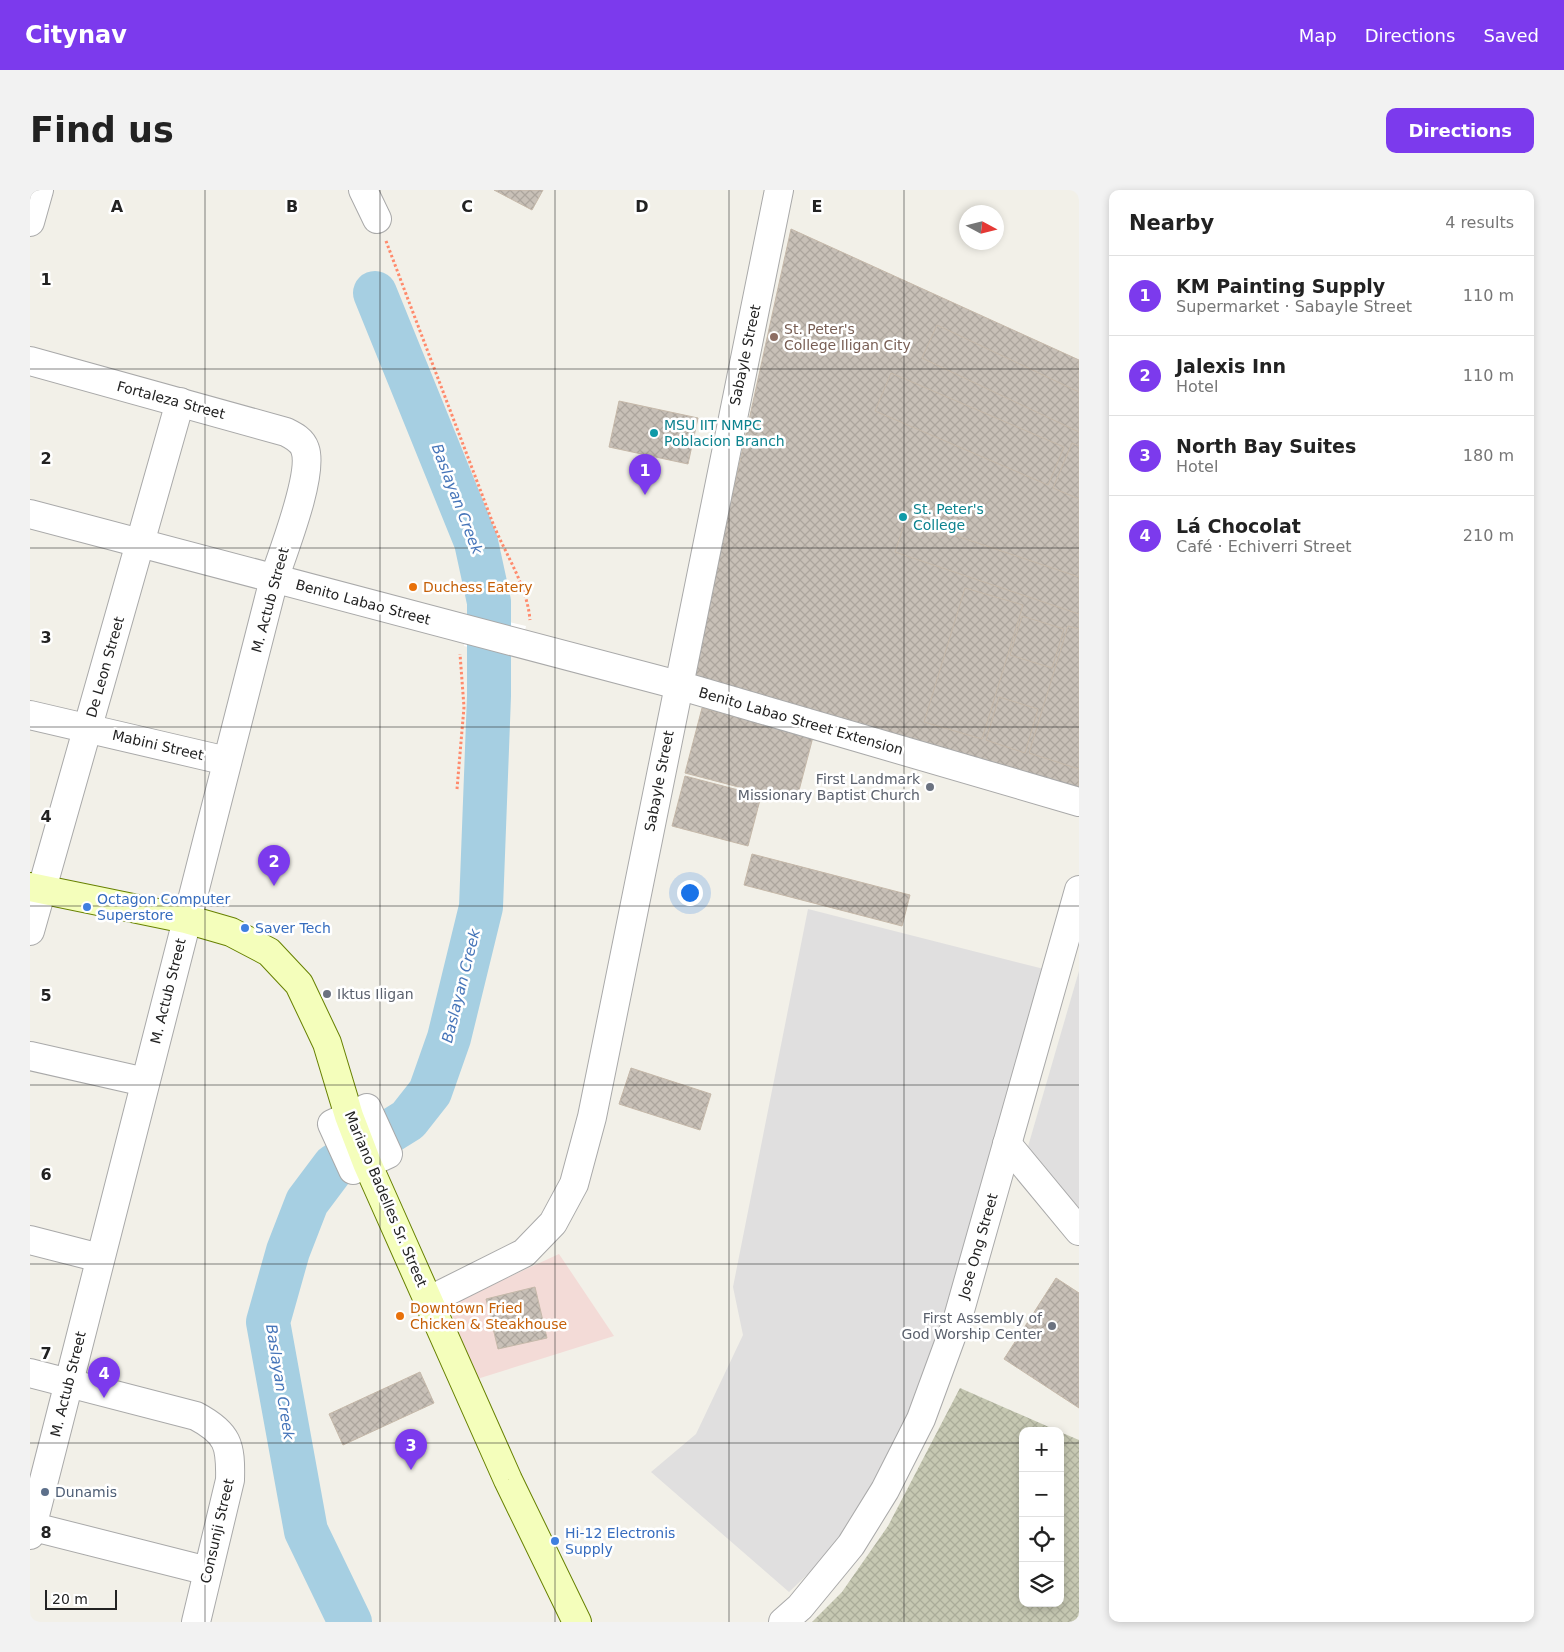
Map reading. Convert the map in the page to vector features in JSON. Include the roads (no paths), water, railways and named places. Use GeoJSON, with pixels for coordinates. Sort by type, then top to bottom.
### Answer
{"type":"FeatureCollection","features":[{"type":"Feature","properties":{"kind":"main road","name":"Mariano Badelles Sr. Street"},"geometry":{"type":"LineString","coordinates":[[36,888],[186,919],[231,932],[269,952],[299,984],[326,1043],[349,1116],[368,1163],[508,1480],[577,1622]]}},
{"type":"Feature","properties":{"kind":"street"},"geometry":{"type":"LineString","coordinates":[[30,222],[39,190]]}},
{"type":"Feature","properties":{"kind":"street"},"geometry":{"type":"LineString","coordinates":[[363,190],[377,219]]}},
{"type":"Feature","properties":{"kind":"street","name":"Sabayle Street"},"geometry":{"type":"LineString","coordinates":[[430,1300],[524,1253],[553,1223],[574,1184],[592,1117],[779,190]]}},
{"type":"Feature","properties":{"kind":"street","name":"Fortaleza Street"},"geometry":{"type":"LineString","coordinates":[[30,361],[286,432],[298,438],[305,449]]}},
{"type":"Feature","properties":{"kind":"street","name":"De Leon Street"},"geometry":{"type":"LineString","coordinates":[[30,931],[36,888],[87,728],[180,402]]}},
{"type":"Feature","properties":{"kind":"street","name":"M. Actub Street"},"geometry":{"type":"LineString","coordinates":[[31,1529],[274,579],[306,476],[305,449]]}},
{"type":"Feature","properties":{"kind":"street","name":"Benito Labao Street"},"geometry":{"type":"LineString","coordinates":[[30,514],[465,630],[525,644]]}},
{"type":"Feature","properties":{"kind":"street","name":"Benito Labao Street Extension"},"geometry":{"type":"LineString","coordinates":[[525,644],[678,685],[1079,802]]}},
{"type":"Feature","properties":{"kind":"street","name":"Mabini Street"},"geometry":{"type":"LineString","coordinates":[[30,715],[227,761]]}},
{"type":"Feature","properties":{"kind":"street","name":"Jose Ong Street"},"geometry":{"type":"LineString","coordinates":[[783,1622],[800,1607],[851,1545],[885,1490],[921,1419],[957,1321],[1079,890]]}},
{"type":"Feature","properties":{"kind":"street"},"geometry":{"type":"LineString","coordinates":[[30,1056],[145,1082]]}},
{"type":"Feature","properties":{"kind":"street"},"geometry":{"type":"LineString","coordinates":[[1007,1144],[1079,1231]]}},
{"type":"Feature","properties":{"kind":"street"},"geometry":{"type":"LineString","coordinates":[[30,1240],[100,1258]]}},
{"type":"Feature","properties":{"kind":"street"},"geometry":{"type":"LineString","coordinates":[[30,1373],[69,1382]]}},
{"type":"Feature","properties":{"kind":"street","name":"Consunji Street"},"geometry":{"type":"LineString","coordinates":[[69,1382],[196,1416],[216,1427],[226,1440],[231,1458],[230,1480],[196,1622]]}},
{"type":"Feature","properties":{"kind":"street"},"geometry":{"type":"LineString","coordinates":[[31,1529],[208,1571]]}},
{"type":"Feature","properties":{"kind":"waterway","name":"Baslayan Creek"},"geometry":{"type":"LineString","coordinates":[[350,1622],[306,1531],[268,1322],[288,1251],[307,1202],[334,1166],[408,1120],[430,1092],[449,1038],[481,907],[489,696],[489,602],[476,542],[375,293]]}},
{"type":"Feature","properties":{"kind":"place","name":"St. Peter's College Iligan City"},"geometry":{"type":"Point","coordinates":[774,337]}},
{"type":"Feature","properties":{"kind":"place","name":"MSU IIT NMPC Poblacion Branch"},"geometry":{"type":"Point","coordinates":[654,433]}},
{"type":"Feature","properties":{"kind":"place","name":"KM Painting Supply"},"geometry":{"type":"Point","coordinates":[645,495]}},
{"type":"Feature","properties":{"kind":"place","name":"St. Peter's College"},"geometry":{"type":"Point","coordinates":[903,517]}},
{"type":"Feature","properties":{"kind":"place","name":"Duchess Eatery"},"geometry":{"type":"Point","coordinates":[413,587]}},
{"type":"Feature","properties":{"kind":"place","name":"First Landmark Missionary Baptist Church"},"geometry":{"type":"Point","coordinates":[930,787]}},
{"type":"Feature","properties":{"kind":"place","name":"Jalexis Inn"},"geometry":{"type":"Point","coordinates":[274,886]}},
{"type":"Feature","properties":{"kind":"place","name":"Octagon Computer Superstore"},"geometry":{"type":"Point","coordinates":[87,907]}},
{"type":"Feature","properties":{"kind":"place","name":"Saver Tech"},"geometry":{"type":"Point","coordinates":[245,928]}},
{"type":"Feature","properties":{"kind":"place","name":"Iktus Iligan"},"geometry":{"type":"Point","coordinates":[327,994]}},
{"type":"Feature","properties":{"kind":"place","name":"Downtown Fried Chicken & Steakhouse"},"geometry":{"type":"Point","coordinates":[400,1316]}},
{"type":"Feature","properties":{"kind":"place","name":"First Assembly of God Worship Center"},"geometry":{"type":"Point","coordinates":[1052,1326]}},
{"type":"Feature","properties":{"kind":"place","name":"Lá Chocolat"},"geometry":{"type":"Point","coordinates":[104,1398]}},
{"type":"Feature","properties":{"kind":"place","name":"North Bay Suites"},"geometry":{"type":"Point","coordinates":[411,1470]}},
{"type":"Feature","properties":{"kind":"place","name":"Dunamis"},"geometry":{"type":"Point","coordinates":[45,1492]}},
{"type":"Feature","properties":{"kind":"place","name":"Hi-12 Electronis Supply"},"geometry":{"type":"Point","coordinates":[555,1541]}}]}
